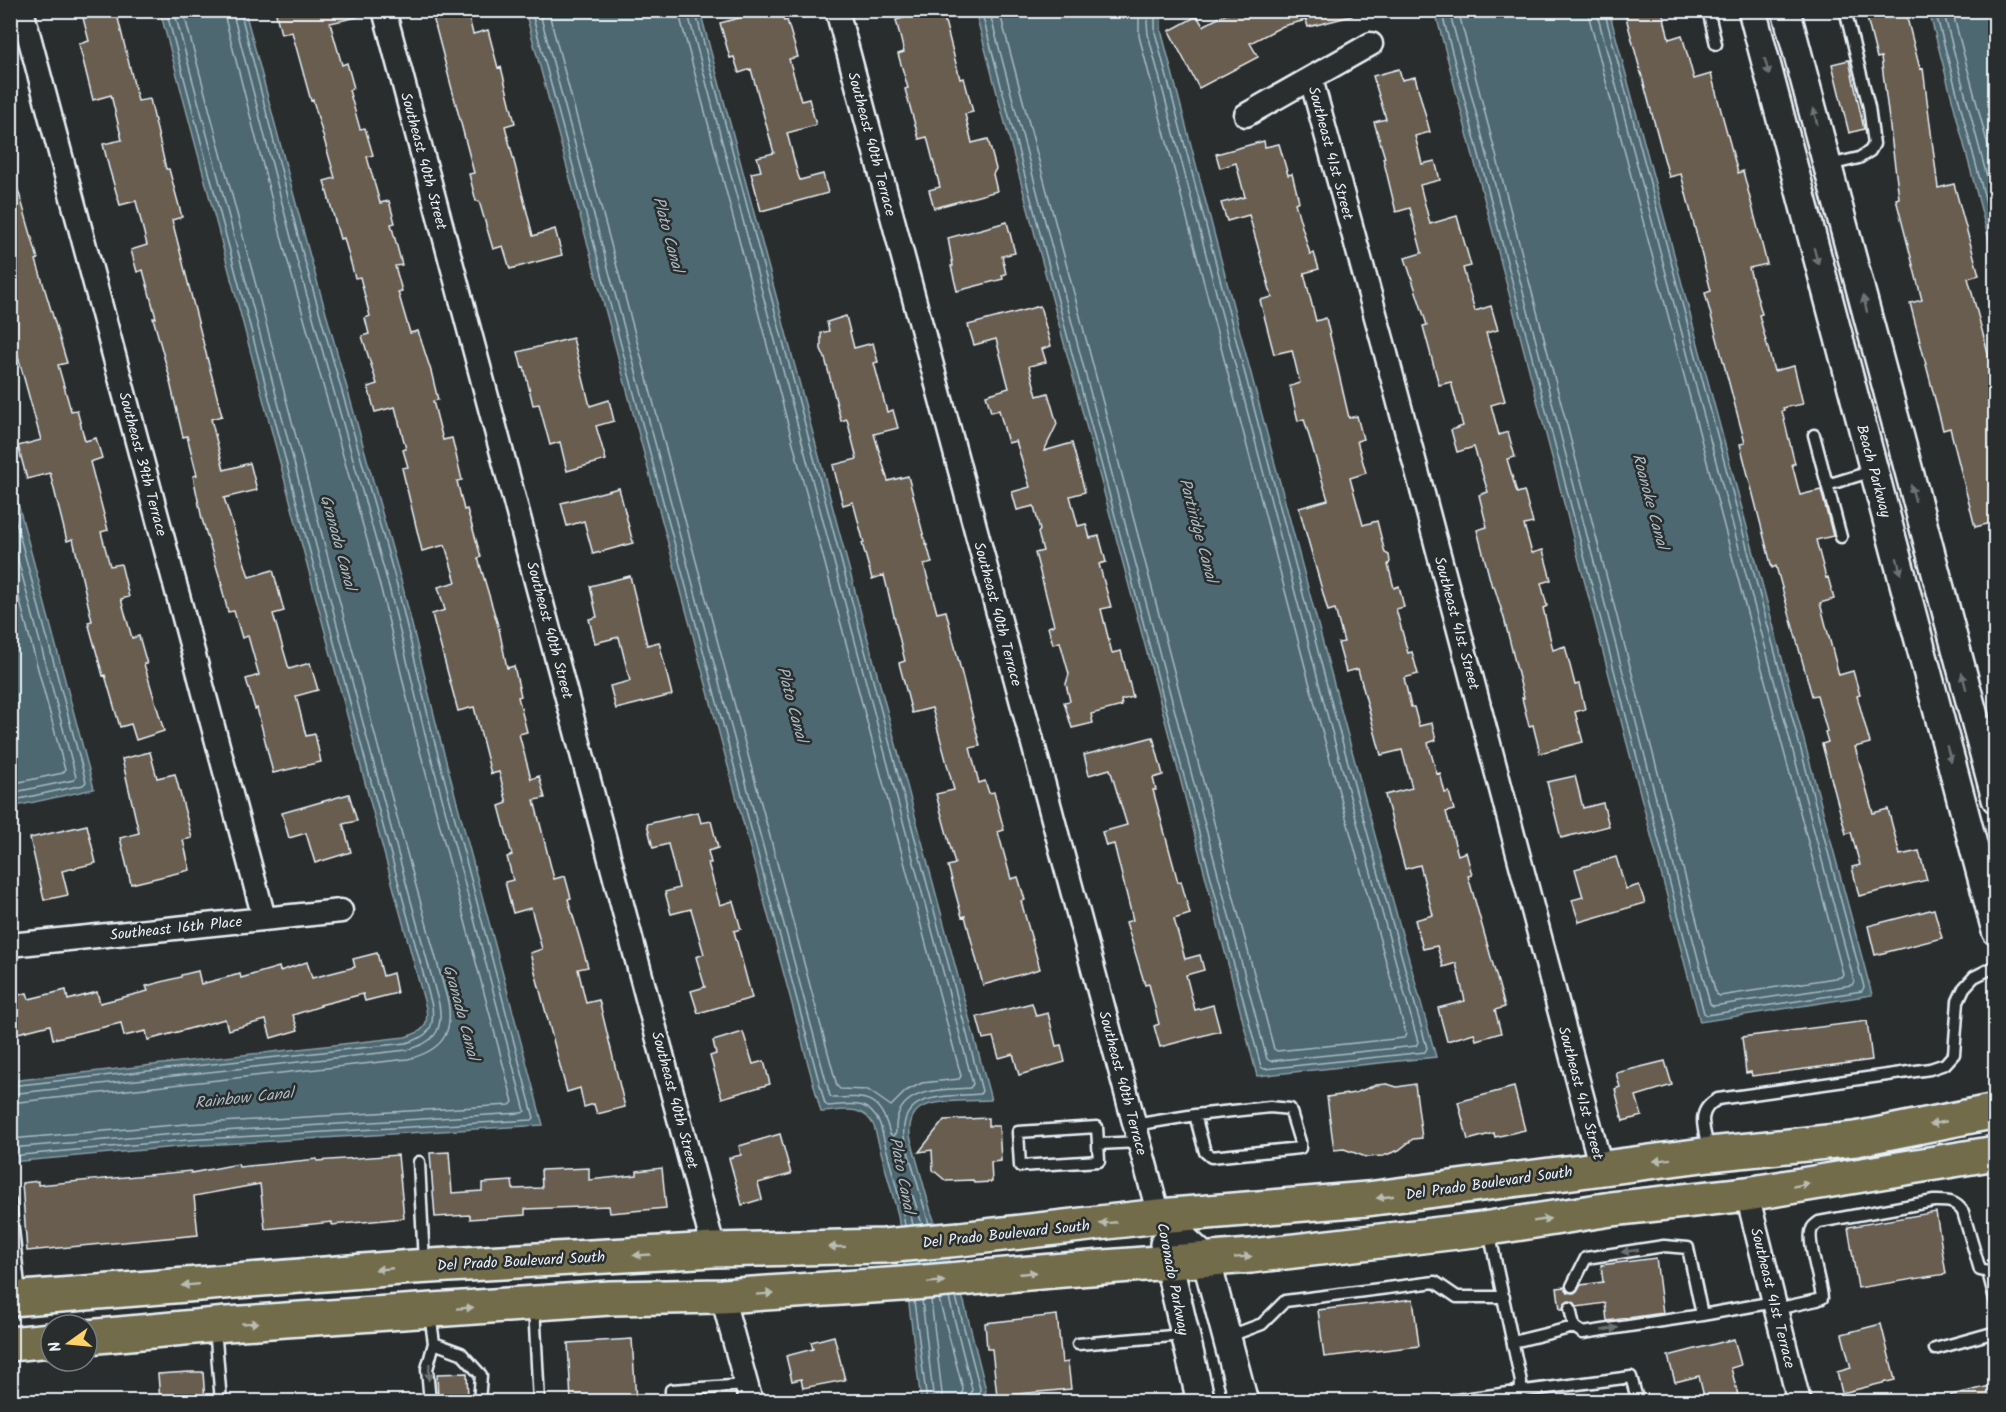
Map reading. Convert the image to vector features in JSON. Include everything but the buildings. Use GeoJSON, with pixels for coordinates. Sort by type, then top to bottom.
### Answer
{"type":"FeatureCollection","features":[{"type":"Feature","properties":{"kind":"main road","name":"Del Prado Boulevard South"},"geometry":{"type":"LineString","coordinates":[[15,1299],[424,1266],[714,1250],[895,1245],[960,1239],[1159,1216],[1368,1199],[1710,1154],[1856,1139],[1995,1111]]}},
{"type":"Feature","properties":{"kind":"main road"},"geometry":{"type":"LineString","coordinates":[[1747,1194],[1763,1168],[1840,1156],[1856,1139]]}},
{"type":"Feature","properties":{"kind":"main road"},"geometry":{"type":"LineString","coordinates":[[99,1335],[610,1298],[722,1296],[902,1284],[1273,1254],[1747,1194],[1995,1153]]}},
{"type":"Feature","properties":{"kind":"main road"},"geometry":{"type":"LineString","coordinates":[[1577,1215],[1595,1194],[1601,1168]]}},
{"type":"Feature","properties":{"kind":"main road"},"geometry":{"type":"LineString","coordinates":[[722,1296],[741,1275],[778,1248]]}},
{"type":"Feature","properties":{"kind":"main road"},"geometry":{"type":"LineString","coordinates":[[665,1297],[696,1275],[714,1250]]}},
{"type":"Feature","properties":{"kind":"main road"},"geometry":{"type":"LineString","coordinates":[[10,1344],[39,1341]]}},
{"type":"Feature","properties":{"kind":"street","name":"Southeast 39th Terrace"},"geometry":{"type":"LineString","coordinates":[[22,10],[264,918]]}},
{"type":"Feature","properties":{"kind":"street","name":"Southeast 40th Street"},"geometry":{"type":"LineString","coordinates":[[384,10],[714,1250]]}},
{"type":"Feature","properties":{"kind":"street","name":"Southeast 40th Terrace"},"geometry":{"type":"LineString","coordinates":[[837,10],[1159,1216]]}},
{"type":"Feature","properties":{"kind":"street","name":"Beach Parkway"},"geometry":{"type":"LineString","coordinates":[[1752,10],[1995,931]]}},
{"type":"Feature","properties":{"kind":"street"},"geometry":{"type":"LineString","coordinates":[[1786,10],[1995,799]]}},
{"type":"Feature","properties":{"kind":"street","name":"Southeast 41st Street"},"geometry":{"type":"LineString","coordinates":[[1246,115],[1371,44]]}},
{"type":"Feature","properties":{"kind":"street","name":"Southeast 41st Street"},"geometry":{"type":"LineString","coordinates":[[1311,79],[1601,1168]]}},
{"type":"Feature","properties":{"kind":"street"},"geometry":{"type":"LineString","coordinates":[[1798,185],[1830,171]]}},
{"type":"Feature","properties":{"kind":"street"},"geometry":{"type":"LineString","coordinates":[[1890,533],[1922,524]]}},
{"type":"Feature","properties":{"kind":"street","name":"Southeast 16th Place"},"geometry":{"type":"LineString","coordinates":[[10,945],[341,911]]}},
{"type":"Feature","properties":{"kind":"street","name":"Southeast 41st Terrace"},"geometry":{"type":"LineString","coordinates":[[1747,1194],[1799,1401]]}},
{"type":"Feature","properties":{"kind":"street","name":"Coronado Parkway"},"geometry":{"type":"LineString","coordinates":[[1159,1216],[1206,1259]]}},
{"type":"Feature","properties":{"kind":"street","name":"Coronado Parkway"},"geometry":{"type":"LineString","coordinates":[[1159,1216],[1184,1335],[1192,1400]]}},
{"type":"Feature","properties":{"kind":"street"},"geometry":{"type":"LineString","coordinates":[[1206,1259],[1244,1401]]}},
{"type":"Feature","properties":{"kind":"street"},"geometry":{"type":"LineString","coordinates":[[722,1296],[749,1393]]}},
{"type":"Feature","properties":{"kind":"lane"},"geometry":{"type":"LineString","coordinates":[[1708,10],[1716,44]]}},
{"type":"Feature","properties":{"kind":"lane"},"geometry":{"type":"LineString","coordinates":[[1830,171],[1859,158],[1870,151],[1874,144],[1869,107],[1845,10]]}},
{"type":"Feature","properties":{"kind":"lane"},"geometry":{"type":"LineString","coordinates":[[1814,435],[1841,537]]}},
{"type":"Feature","properties":{"kind":"lane"},"geometry":{"type":"LineString","coordinates":[[1827,485],[1874,471]]}},
{"type":"Feature","properties":{"kind":"lane"},"geometry":{"type":"LineString","coordinates":[[1710,1154],[1703,1114],[1710,1103],[1718,1099],[1930,1069],[1945,1064],[1954,1054],[1958,1001],[1964,988],[1974,977],[1995,966]]}},
{"type":"Feature","properties":{"kind":"lane"},"geometry":{"type":"LineString","coordinates":[[1098,1144],[1195,1114],[1270,1107],[1290,1108],[1300,1148],[1211,1157],[1205,1152],[1195,1114]]}},
{"type":"Feature","properties":{"kind":"lane"},"geometry":{"type":"LineString","coordinates":[[1097,1127],[1098,1144],[1099,1161],[1020,1167],[1018,1132],[1097,1127]]}},
{"type":"Feature","properties":{"kind":"lane"},"geometry":{"type":"LineString","coordinates":[[419,1162],[424,1266]]}},
{"type":"Feature","properties":{"kind":"lane"},"geometry":{"type":"LineString","coordinates":[[10,1201],[15,1299]]}},
{"type":"Feature","properties":{"kind":"lane"},"geometry":{"type":"LineString","coordinates":[[1570,1308],[1574,1327],[1583,1333],[1817,1300],[1822,1298],[1822,1289],[1810,1239],[1811,1230],[1819,1222],[1934,1201],[1951,1201],[1963,1212],[1980,1270],[1992,1271],[1995,1303]]}},
{"type":"Feature","properties":{"kind":"lane"},"geometry":{"type":"LineString","coordinates":[[1488,1228],[1521,1382],[1521,1396]]}},
{"type":"Feature","properties":{"kind":"lane"},"geometry":{"type":"LineString","coordinates":[[1572,1286],[1586,1257],[1664,1246],[1688,1248],[1702,1316]]}},
{"type":"Feature","properties":{"kind":"lane"},"geometry":{"type":"LineString","coordinates":[[1227,1337],[1262,1324],[1285,1302],[1296,1300],[1435,1282],[1457,1297],[1504,1298]]}},
{"type":"Feature","properties":{"kind":"lane"},"geometry":{"type":"LineString","coordinates":[[534,1303],[539,1401]]}},
{"type":"Feature","properties":{"kind":"lane"},"geometry":{"type":"LineString","coordinates":[[430,1310],[434,1343],[428,1369],[430,1401]]}},
{"type":"Feature","properties":{"kind":"lane"},"geometry":{"type":"LineString","coordinates":[[214,1325],[221,1401]]}},
{"type":"Feature","properties":{"kind":"lane"},"geometry":{"type":"LineString","coordinates":[[1513,1342],[1574,1327]]}},
{"type":"Feature","properties":{"kind":"lane"},"geometry":{"type":"LineString","coordinates":[[1935,1349],[1995,1332]]}},
{"type":"Feature","properties":{"kind":"lane"},"geometry":{"type":"LineString","coordinates":[[1078,1344],[1184,1335]]}},
{"type":"Feature","properties":{"kind":"lane"},"geometry":{"type":"LineString","coordinates":[[434,1343],[461,1353],[481,1375],[479,1401]]}},
{"type":"Feature","properties":{"kind":"lane"},"geometry":{"type":"LineString","coordinates":[[1440,1401],[1521,1396],[1631,1377],[1638,1401]]}},
{"type":"Feature","properties":{"kind":"lane"},"geometry":{"type":"LineString","coordinates":[[671,1401],[670,1389],[749,1393]]}},
{"type":"Feature","properties":{"kind":"water"},"geometry":{"type":"Polygon","coordinates":[[[160,11],[245,11],[308,249],[402,584],[438,731],[543,1125],[188,1146],[11,1162],[11,1081],[405,1037],[420,1031],[427,1020],[426,1008],[160,11]]]}},
{"type":"Feature","properties":{"kind":"water","name":"Plato Canal"},"geometry":{"type":"Polygon","coordinates":[[[525,11],[700,11],[991,1100],[943,1102],[925,1106],[914,1115],[910,1129],[931,1212],[964,1302],[986,1390],[983,1401],[921,1401],[898,1215],[874,1126],[864,1114],[857,1111],[821,1112],[525,11]]]}},
{"type":"Feature","properties":{"kind":"water","name":"Partiridge Canal"},"geometry":{"type":"Polygon","coordinates":[[[975,11],[1164,11],[1161,16],[1161,30],[1296,544],[1436,1057],[1257,1076],[1165,720],[975,11]]]}},
{"type":"Feature","properties":{"kind":"water","name":"Roanoke Canal"},"geometry":{"type":"Polygon","coordinates":[[[1435,11],[1609,11],[1872,995],[1700,1022],[1435,11]]]}},
{"type":"Feature","properties":{"kind":"water"},"geometry":{"type":"Polygon","coordinates":[[[1929,11],[1995,11],[1995,263],[1929,11]]]}},
{"type":"Feature","properties":{"kind":"water"},"geometry":{"type":"Polygon","coordinates":[[[11,477],[94,789],[12,807],[10,803],[11,477]]]}},
{"type":"Feature","properties":{"kind":"water label","name":"Granada Canal"},"geometry":{"type":"Point","coordinates":[339,542]}},
{"type":"Feature","properties":{"kind":"water label","name":"Granada Canal"},"geometry":{"type":"Point","coordinates":[462,1012]}},
{"type":"Feature","properties":{"kind":"water label","name":"Rainbow Canal"},"geometry":{"type":"Point","coordinates":[244,1097]}}]}
